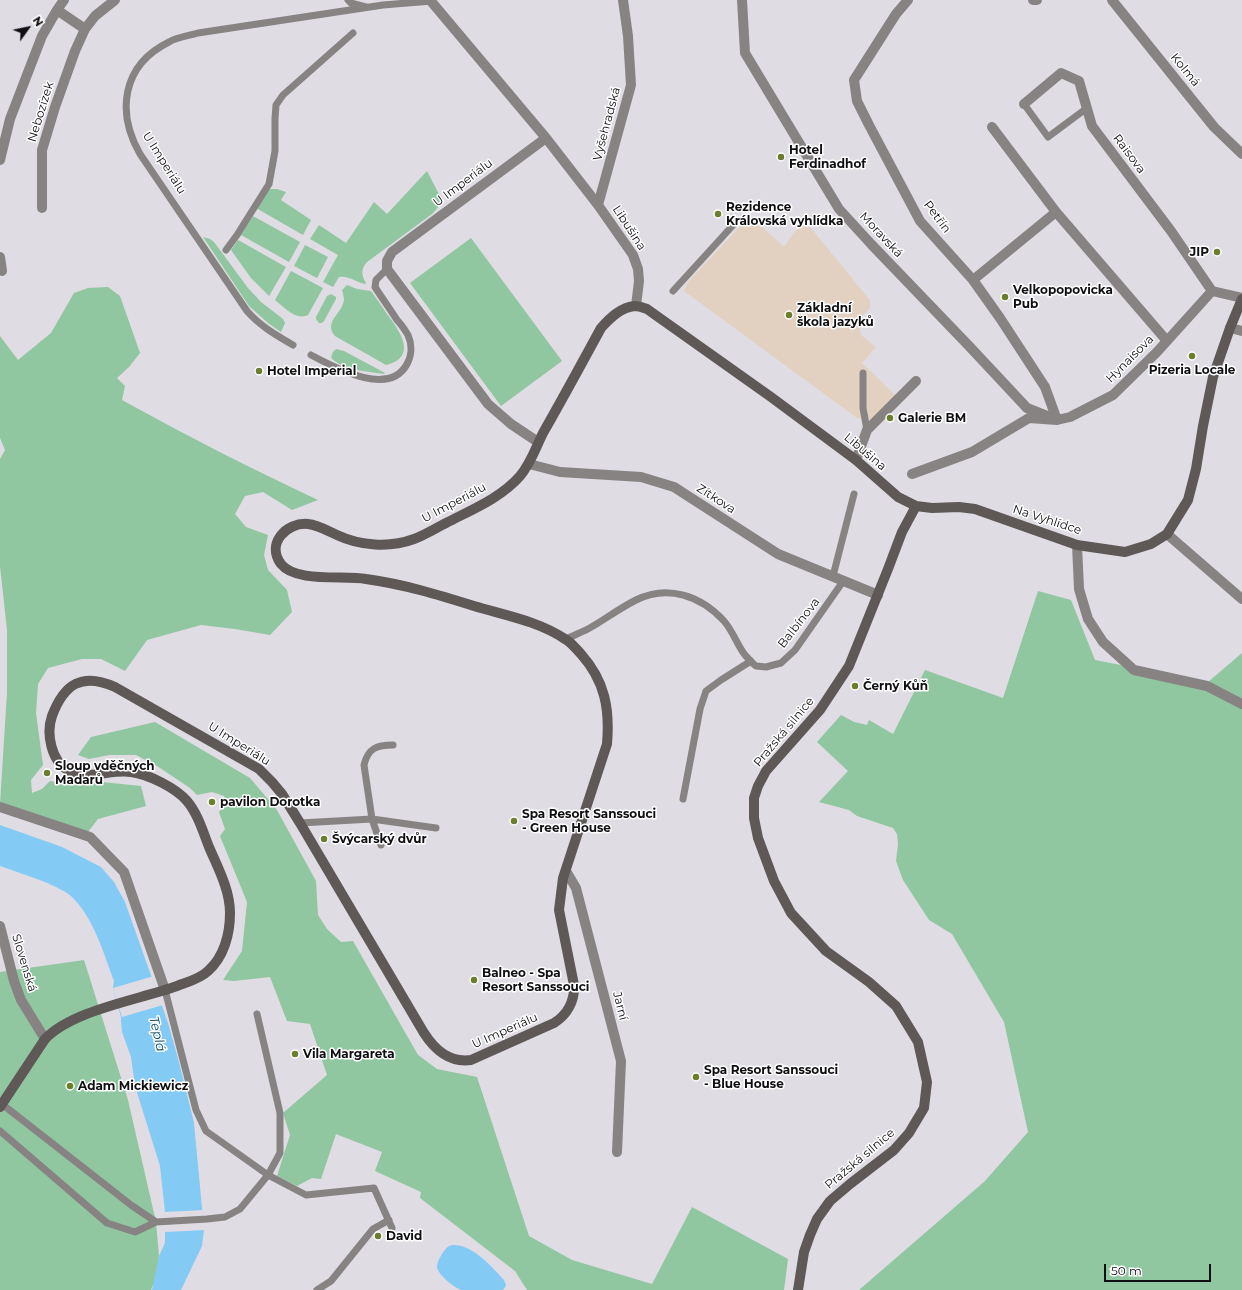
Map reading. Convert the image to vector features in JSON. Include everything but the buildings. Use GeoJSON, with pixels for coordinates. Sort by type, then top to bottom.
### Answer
{"type":"FeatureCollection","features":[{"type":"Feature","properties":{"kind":"street","name":"Nebozízek"},"geometry":{"type":"LineString","coordinates":[[0,160],[10,119],[36,50],[42,36],[64,0]]}},
{"type":"Feature","properties":{"kind":"street","name":"Nebozízek"},"geometry":{"type":"LineString","coordinates":[[42,208],[42,150],[55,107],[75,51],[85,29],[95,16],[116,0]]}},
{"type":"Feature","properties":{"kind":"street","name":"Vyšehradská"},"geometry":{"type":"LineString","coordinates":[[598,205],[631,84],[628,36],[623,0]]}},
{"type":"Feature","properties":{"kind":"street","name":"Moravská"},"geometry":{"type":"LineString","coordinates":[[742,0],[745,53],[839,209],[870,244],[1027,408],[1057,420]]}},
{"type":"Feature","properties":{"kind":"street","name":"Petřín"},"geometry":{"type":"LineString","coordinates":[[908,0],[896,14],[854,80],[857,100],[868,125],[920,221],[973,280],[1000,318],[1045,388],[1057,420]]}},
{"type":"Feature","properties":{"kind":"street","name":"Kolmá"},"geometry":{"type":"LineString","coordinates":[[1112,0],[1214,127],[1242,154]]}},
{"type":"Feature","properties":{"kind":"street","name":"Libušina"},"geometry":{"type":"LineString","coordinates":[[431,1],[546,138],[598,205],[633,255],[638,269],[639,281],[636,306],[647,309],[771,397],[856,460],[898,497],[916,506]]}},
{"type":"Feature","properties":{"kind":"street"},"geometry":{"type":"LineString","coordinates":[[57,10],[85,29]]}},
{"type":"Feature","properties":{"kind":"street","name":"Raisova"},"geometry":{"type":"LineString","coordinates":[[1024,104],[1061,73],[1079,81],[1092,126],[1171,231],[1212,291]]}},
{"type":"Feature","properties":{"kind":"street"},"geometry":{"type":"LineString","coordinates":[[992,127],[1056,212],[1167,342]]}},
{"type":"Feature","properties":{"kind":"street","name":"U Imperiálu"},"geometry":{"type":"LineString","coordinates":[[387,269],[387,261],[392,252],[546,138]]}},
{"type":"Feature","properties":{"kind":"street"},"geometry":{"type":"LineString","coordinates":[[973,280],[1056,212]]}},
{"type":"Feature","properties":{"kind":"street"},"geometry":{"type":"LineString","coordinates":[[0,257],[2,272]]}},
{"type":"Feature","properties":{"kind":"street"},"geometry":{"type":"LineString","coordinates":[[387,269],[488,404],[511,424],[538,442]]}},
{"type":"Feature","properties":{"kind":"street"},"geometry":{"type":"LineString","coordinates":[[1212,291],[1242,298]]}},
{"type":"Feature","properties":{"kind":"street","name":"Hynaisova"},"geometry":{"type":"LineString","coordinates":[[912,474],[972,452],[1029,418],[1057,420],[1070,417],[1113,395],[1167,342],[1212,291]]}},
{"type":"Feature","properties":{"kind":"street","name":"Na Vyhlídce"},"geometry":{"type":"LineString","coordinates":[[916,506],[975,509],[1077,545],[1125,552],[1151,544],[1167,534],[1188,500],[1196,469],[1213,377],[1242,298]]}},
{"type":"Feature","properties":{"kind":"street","name":"U Imperiálu"},"geometry":{"type":"LineString","coordinates":[[45,1039],[68,1022],[202,976],[209,971],[222,954],[230,918],[230,906],[226,889],[193,809],[186,800],[166,785],[132,772],[88,775],[68,770],[60,763],[52,749],[49,736],[50,722],[56,704],[64,693],[79,682],[87,680],[104,682],[115,687],[259,769],[272,782],[282,794],[300,823],[431,1044],[439,1052],[455,1060],[470,1060],[554,1024],[561,1019],[570,1006],[574,992],[574,985],[558,910],[560,891],[607,744],[607,707],[601,685],[588,662],[566,639],[539,625],[412,588],[366,578],[300,575],[285,568],[280,563],[276,549],[277,540],[280,535],[286,530],[300,524],[310,524],[340,537],[378,545],[415,539],[494,498],[509,487],[529,464],[538,442],[601,328],[618,312],[636,306]]}},
{"type":"Feature","properties":{"kind":"street"},"geometry":{"type":"LineString","coordinates":[[1230,328],[1242,331]]}},
{"type":"Feature","properties":{"kind":"street"},"geometry":{"type":"LineString","coordinates":[[856,460],[867,430],[916,381]]}},
{"type":"Feature","properties":{"kind":"street","name":"Zítkova"},"geometry":{"type":"LineString","coordinates":[[529,464],[560,472],[641,477],[674,487],[778,554],[878,594]]}},
{"type":"Feature","properties":{"kind":"street","name":"Pražská silnice"},"geometry":{"type":"LineString","coordinates":[[798,1290],[804,1252],[817,1219],[830,1201],[894,1150],[909,1134],[924,1108],[927,1082],[918,1042],[896,1006],[869,982],[826,952],[791,913],[774,881],[758,838],[754,818],[754,798],[758,786],[766,771],[820,710],[848,666],[902,532],[916,506]]}},
{"type":"Feature","properties":{"kind":"street"},"geometry":{"type":"LineString","coordinates":[[1167,534],[1242,599]]}},
{"type":"Feature","properties":{"kind":"street"},"geometry":{"type":"LineString","coordinates":[[1077,545],[1079,589],[1088,619],[1103,642],[1134,670],[1207,686],[1242,704]]}},
{"type":"Feature","properties":{"kind":"street"},"geometry":{"type":"LineString","coordinates":[[0,808],[90,837],[124,872],[162,991]]}},
{"type":"Feature","properties":{"kind":"street","name":"Jarní"},"geometry":{"type":"LineString","coordinates":[[566,871],[576,888],[621,1061],[617,1152]]}},
{"type":"Feature","properties":{"kind":"street","name":"Slovenská"},"geometry":{"type":"LineString","coordinates":[[0,926],[14,982],[21,1000],[45,1039]]}},
{"type":"Feature","properties":{"kind":"street"},"geometry":{"type":"LineString","coordinates":[[1,1106],[45,1039]]}},
{"type":"Feature","properties":{"kind":"lane"},"geometry":{"type":"LineString","coordinates":[[348,0],[351,4],[368,8]]}},
{"type":"Feature","properties":{"kind":"lane","name":"U Imperiálu"},"geometry":{"type":"LineString","coordinates":[[293,345],[264,328],[247,311],[140,154],[132,141],[125,109],[126,95],[129,84],[139,66],[146,58],[161,46],[178,38],[198,33],[414,1],[431,1]]}},
{"type":"Feature","properties":{"kind":"lane"},"geometry":{"type":"LineString","coordinates":[[226,250],[269,184],[275,151],[276,104],[353,33]]}},
{"type":"Feature","properties":{"kind":"lane"},"geometry":{"type":"LineString","coordinates":[[1024,104],[1048,137],[1087,108]]}},
{"type":"Feature","properties":{"kind":"lane"},"geometry":{"type":"LineString","coordinates":[[673,291],[735,223]]}},
{"type":"Feature","properties":{"kind":"lane","name":"U Imperiálu"},"geometry":{"type":"LineString","coordinates":[[311,355],[336,369],[352,375],[373,379],[388,379],[395,377],[405,368],[409,363],[411,354],[411,345],[408,335],[375,286],[376,280],[387,269]]}},
{"type":"Feature","properties":{"kind":"lane"},"geometry":{"type":"LineString","coordinates":[[863,373],[863,408],[867,430]]}},
{"type":"Feature","properties":{"kind":"lane"},"geometry":{"type":"LineString","coordinates":[[833,576],[854,494]]}},
{"type":"Feature","properties":{"kind":"lane","name":"Balbínova"},"geometry":{"type":"LineString","coordinates":[[751,661],[756,666],[766,667],[781,663],[795,650],[844,580]]}},
{"type":"Feature","properties":{"kind":"lane"},"geometry":{"type":"LineString","coordinates":[[566,639],[586,630],[636,599],[662,592],[687,595],[701,602],[724,622],[745,655],[751,661],[706,691],[700,708],[683,800]]}},
{"type":"Feature","properties":{"kind":"lane"},"geometry":{"type":"LineString","coordinates":[[381,845],[372,819],[364,765],[371,750],[378,746],[393,745]]}},
{"type":"Feature","properties":{"kind":"lane"},"geometry":{"type":"LineString","coordinates":[[300,823],[372,819],[436,828]]}},
{"type":"Feature","properties":{"kind":"lane"},"geometry":{"type":"LineString","coordinates":[[162,991],[196,1110],[206,1131],[268,1175],[306,1195],[374,1188],[392,1228]]}},
{"type":"Feature","properties":{"kind":"lane"},"geometry":{"type":"LineString","coordinates":[[0,1131],[107,1222],[135,1232],[156,1222],[225,1217],[240,1209],[268,1175],[280,1153],[280,1113],[257,1014]]}},
{"type":"Feature","properties":{"kind":"lane"},"geometry":{"type":"LineString","coordinates":[[1,1106],[131,1205],[156,1222]]}},
{"type":"Feature","properties":{"kind":"lane"},"geometry":{"type":"LineString","coordinates":[[318,1290],[331,1281],[373,1229],[389,1220]]}},
{"type":"Feature","properties":{"kind":"shaded area","name":"Základní škola jazyků"},"geometry":{"type":"Polygon","coordinates":[[[750,216],[784,247],[799,228],[803,226],[810,227],[869,299],[869,309],[858,320],[861,335],[876,347],[862,363],[896,396],[872,419],[857,418],[684,291],[689,281],[750,216]]]}},
{"type":"Feature","properties":{"kind":"green space"},"geometry":{"type":"Polygon","coordinates":[[[427,171],[441,198],[441,201],[435,211],[367,262],[362,272],[366,283],[365,284],[342,277],[339,277],[333,287],[323,282],[338,255],[310,239],[319,225],[346,243],[374,202],[387,214],[427,171]]]}},
{"type":"Feature","properties":{"kind":"green space"},"geometry":{"type":"Polygon","coordinates":[[[270,189],[277,189],[286,192],[281,200],[311,220],[303,235],[256,208],[270,189]]]}},
{"type":"Feature","properties":{"kind":"green space"},"geometry":{"type":"Polygon","coordinates":[[[253,216],[300,242],[289,262],[241,235],[253,216]]]}},
{"type":"Feature","properties":{"kind":"green space"},"geometry":{"type":"Polygon","coordinates":[[[203,237],[214,242],[248,288],[261,302],[283,319],[285,323],[281,332],[268,323],[249,306],[203,237]]]}},
{"type":"Feature","properties":{"kind":"green space"},"geometry":{"type":"Polygon","coordinates":[[[471,238],[562,361],[501,406],[410,283],[471,238]]]}},
{"type":"Feature","properties":{"kind":"green space"},"geometry":{"type":"Polygon","coordinates":[[[238,240],[286,267],[269,296],[251,278],[231,250],[238,240]]]}},
{"type":"Feature","properties":{"kind":"green space"},"geometry":{"type":"Polygon","coordinates":[[[305,245],[328,257],[317,278],[294,266],[305,245]]]}},
{"type":"Feature","properties":{"kind":"green space"},"geometry":{"type":"Polygon","coordinates":[[[291,271],[323,288],[308,315],[295,315],[275,300],[291,271]]]}},
{"type":"Feature","properties":{"kind":"green space"},"geometry":{"type":"Polygon","coordinates":[[[347,285],[357,289],[371,291],[397,328],[401,335],[404,350],[402,356],[396,361],[386,365],[335,336],[331,326],[343,305],[344,300],[342,290],[347,285]]]}},
{"type":"Feature","properties":{"kind":"green space"},"geometry":{"type":"Polygon","coordinates":[[[108,287],[120,296],[140,353],[129,367],[117,378],[125,386],[122,400],[220,452],[318,500],[292,510],[263,492],[245,496],[235,514],[246,527],[268,535],[264,555],[268,570],[287,590],[292,612],[270,635],[201,625],[147,640],[125,671],[101,659],[82,659],[48,668],[38,684],[36,713],[43,765],[31,780],[32,793],[42,789],[50,781],[83,785],[102,782],[141,786],[146,806],[98,819],[88,832],[0,804],[7,693],[7,630],[0,566],[0,459],[5,450],[0,438],[0,336],[18,360],[51,333],[74,293],[88,288],[108,287]]]}},
{"type":"Feature","properties":{"kind":"green space"},"geometry":{"type":"Polygon","coordinates":[[[331,294],[336,297],[336,299],[324,321],[319,323],[316,317],[327,296],[331,294]]]}},
{"type":"Feature","properties":{"kind":"green space"},"geometry":{"type":"Polygon","coordinates":[[[336,349],[344,351],[385,373],[363,371],[340,364],[331,357],[336,349]]]}},
{"type":"Feature","properties":{"kind":"green space"},"geometry":{"type":"Polygon","coordinates":[[[1038,591],[1071,600],[1095,660],[1208,682],[1242,653],[1242,1290],[859,1290],[985,1181],[1028,1132],[1004,1022],[952,934],[929,920],[903,880],[896,861],[898,844],[897,834],[893,828],[857,816],[849,810],[819,802],[848,771],[817,742],[841,715],[854,722],[867,725],[869,720],[893,734],[925,670],[1003,698],[1038,591]]]}},
{"type":"Feature","properties":{"kind":"green space"},"geometry":{"type":"Polygon","coordinates":[[[155,722],[250,778],[277,810],[316,881],[318,915],[327,929],[341,942],[353,941],[418,1055],[437,1069],[477,1077],[529,1236],[572,1260],[652,1284],[692,1207],[788,1259],[784,1290],[527,1290],[515,1271],[420,1198],[421,1192],[375,1171],[382,1152],[336,1134],[321,1179],[312,1178],[297,1186],[277,1176],[290,1135],[283,1113],[327,1075],[310,1024],[287,1021],[270,977],[234,981],[223,980],[242,951],[247,902],[220,836],[225,829],[219,812],[225,805],[224,796],[212,792],[197,795],[190,788],[157,766],[136,755],[109,755],[89,759],[78,755],[91,737],[155,722]]]}},
{"type":"Feature","properties":{"kind":"green space"},"geometry":{"type":"Polygon","coordinates":[[[84,960],[128,1100],[156,1222],[159,1256],[155,1281],[151,1290],[0,1290],[0,972],[84,960]]]}},
{"type":"Feature","properties":{"kind":"water","name":"Teplá"},"geometry":{"type":"Polygon","coordinates":[[[0,825],[62,847],[101,867],[114,882],[125,902],[168,1023],[194,1123],[204,1229],[202,1246],[181,1290],[152,1290],[159,1256],[165,1243],[165,1212],[160,1166],[135,1086],[131,1057],[122,1032],[121,1017],[113,988],[114,981],[102,947],[86,914],[71,896],[57,887],[0,866],[0,825]]]}},
{"type":"Feature","properties":{"kind":"water"},"geometry":{"type":"Polygon","coordinates":[[[455,1245],[469,1249],[488,1263],[504,1280],[506,1285],[504,1289],[461,1290],[440,1274],[437,1267],[439,1259],[449,1246],[455,1245]]]}},
{"type":"Feature","properties":{"kind":"pier"},"geometry":{"type":"Polygon","coordinates":[[[154,976],[163,1005],[122,1017],[113,988],[154,976]]]}},
{"type":"Feature","properties":{"kind":"pier"},"geometry":{"type":"Polygon","coordinates":[[[204,1210],[206,1230],[165,1232],[165,1212],[204,1210]]]}},
{"type":"Feature","properties":{"kind":"place","name":"Hotel Ferdinadhof"},"geometry":{"type":"Point","coordinates":[781,157]}},
{"type":"Feature","properties":{"kind":"place","name":"Rezidence Královská vyhlídka"},"geometry":{"type":"Point","coordinates":[718,214]}},
{"type":"Feature","properties":{"kind":"place","name":"JIP"},"geometry":{"type":"Point","coordinates":[1217,252]}},
{"type":"Feature","properties":{"kind":"place","name":"Velkopopovicka Pub"},"geometry":{"type":"Point","coordinates":[1005,297]}},
{"type":"Feature","properties":{"kind":"place","name":"Základní škola jazyků"},"geometry":{"type":"Point","coordinates":[789,315]}},
{"type":"Feature","properties":{"kind":"place","name":"Pizeria Locale"},"geometry":{"type":"Point","coordinates":[1192,356]}},
{"type":"Feature","properties":{"kind":"place","name":"Hotel Imperial"},"geometry":{"type":"Point","coordinates":[259,371]}},
{"type":"Feature","properties":{"kind":"place","name":"Galerie BM"},"geometry":{"type":"Point","coordinates":[890,418]}},
{"type":"Feature","properties":{"kind":"place","name":"Černý Kůň"},"geometry":{"type":"Point","coordinates":[855,686]}},
{"type":"Feature","properties":{"kind":"place","name":"Sloup vděčných Maďarů"},"geometry":{"type":"Point","coordinates":[47,773]}},
{"type":"Feature","properties":{"kind":"place","name":"pavilon Dorotka"},"geometry":{"type":"Point","coordinates":[212,802]}},
{"type":"Feature","properties":{"kind":"place","name":"Spa Resort Sanssouci - Green House"},"geometry":{"type":"Point","coordinates":[514,821]}},
{"type":"Feature","properties":{"kind":"place","name":"Švýcarský dvůr"},"geometry":{"type":"Point","coordinates":[324,839]}},
{"type":"Feature","properties":{"kind":"place","name":"Balneo - Spa Resort Sanssouci"},"geometry":{"type":"Point","coordinates":[474,980]}},
{"type":"Feature","properties":{"kind":"place","name":"Vila Margareta"},"geometry":{"type":"Point","coordinates":[295,1054]}},
{"type":"Feature","properties":{"kind":"place","name":"Spa Resort Sanssouci - Blue House"},"geometry":{"type":"Point","coordinates":[696,1077]}},
{"type":"Feature","properties":{"kind":"place","name":"Adam Mickiewicz"},"geometry":{"type":"Point","coordinates":[70,1086]}},
{"type":"Feature","properties":{"kind":"place","name":"David"},"geometry":{"type":"Point","coordinates":[378,1236]}}]}
